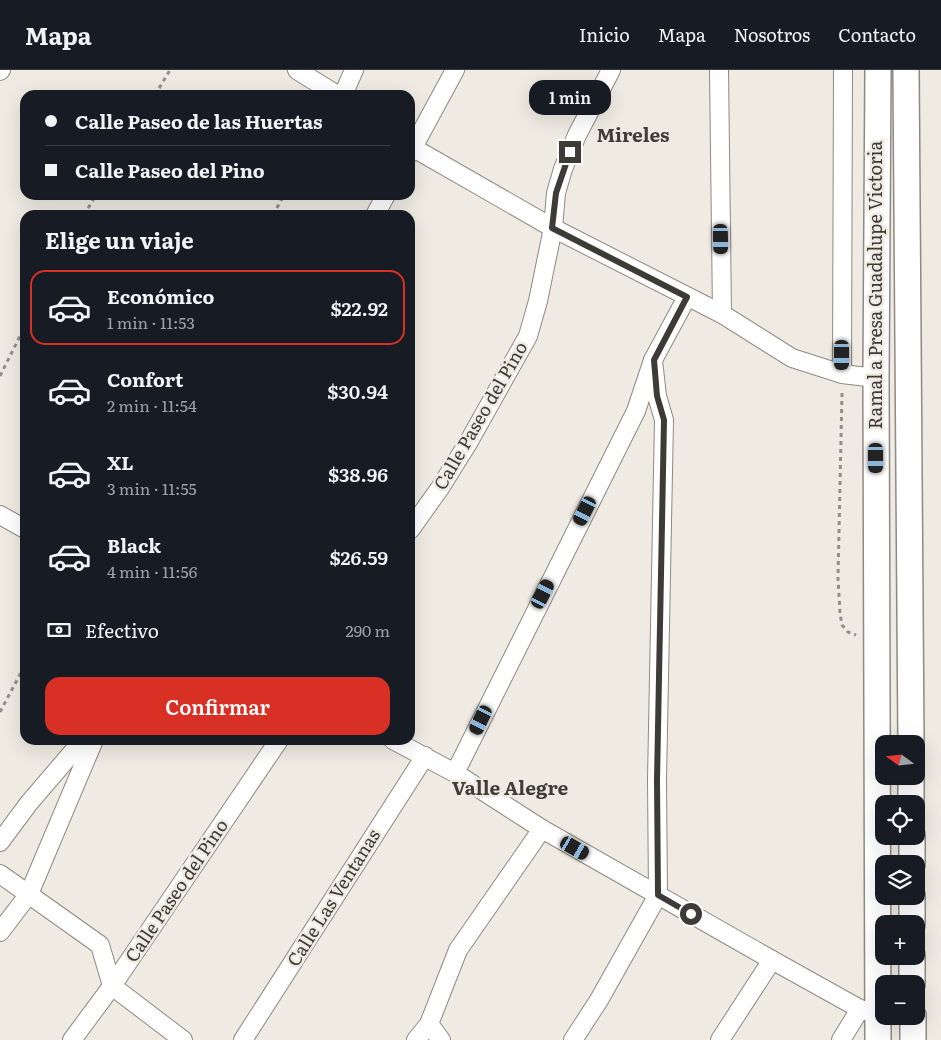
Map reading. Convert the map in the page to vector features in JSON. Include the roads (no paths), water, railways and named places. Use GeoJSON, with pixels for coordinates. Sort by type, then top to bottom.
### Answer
{"type":"FeatureCollection","features":[{"type":"Feature","properties":{"kind":"main road","name":"Ramal a Presa Guadalupe Victoria"},"geometry":{"type":"LineString","coordinates":[[878,70],[877,635],[869,1012],[878,1040]]}},
{"type":"Feature","properties":{"kind":"main road","name":"Ramal a Presa Guadalupe Victoria"},"geometry":{"type":"LineString","coordinates":[[906,70],[911,735]]}},
{"type":"Feature","properties":{"kind":"main road"},"geometry":{"type":"LineString","coordinates":[[912,1025],[913,1040]]}},
{"type":"Feature","properties":{"kind":"street"},"geometry":{"type":"LineString","coordinates":[[297,70],[329,90]]}},
{"type":"Feature","properties":{"kind":"street"},"geometry":{"type":"LineString","coordinates":[[345,90],[354,70]]}},
{"type":"Feature","properties":{"kind":"street"},"geometry":{"type":"LineString","coordinates":[[415,142],[455,70]]}},
{"type":"Feature","properties":{"kind":"street","name":"Calle Paseo del Pino"},"geometry":{"type":"LineString","coordinates":[[415,523],[440,488],[468,443],[528,336],[538,301],[552,228],[556,193],[563,170],[576,135],[611,70]]}},
{"type":"Feature","properties":{"kind":"street"},"geometry":{"type":"LineString","coordinates":[[718,70],[722,314]]}},
{"type":"Feature","properties":{"kind":"street"},"geometry":{"type":"LineString","coordinates":[[842,374],[844,70]]}},
{"type":"Feature","properties":{"kind":"street"},"geometry":{"type":"LineString","coordinates":[[415,151],[552,228],[722,314],[792,358],[842,374],[876,378]]}},
{"type":"Feature","properties":{"kind":"street"},"geometry":{"type":"LineString","coordinates":[[455,773],[636,411],[654,360],[687,297]]}},
{"type":"Feature","properties":{"kind":"street"},"geometry":{"type":"LineString","coordinates":[[573,1040],[599,1000],[658,895],[657,780],[664,420],[657,396],[654,360]]}},
{"type":"Feature","properties":{"kind":"street"},"geometry":{"type":"LineString","coordinates":[[0,515],[20,526]]}},
{"type":"Feature","properties":{"kind":"street"},"geometry":{"type":"LineString","coordinates":[[0,842],[29,803],[79,745]]}},
{"type":"Feature","properties":{"kind":"street"},"geometry":{"type":"LineString","coordinates":[[0,932],[30,894],[92,745]]}},
{"type":"Feature","properties":{"kind":"street","name":"Calle Paseo del Pino"},"geometry":{"type":"LineString","coordinates":[[72,1040],[112,986],[276,745]]}},
{"type":"Feature","properties":{"kind":"street"},"geometry":{"type":"LineString","coordinates":[[403,745],[455,773],[542,829],[772,960],[869,1012],[841,1040]]}},
{"type":"Feature","properties":{"kind":"street","name":"Calle Las Ventanas"},"geometry":{"type":"LineString","coordinates":[[245,1040],[425,756]]}},
{"type":"Feature","properties":{"kind":"street"},"geometry":{"type":"LineString","coordinates":[[416,1040],[429,1024],[458,950],[542,829]]}},
{"type":"Feature","properties":{"kind":"street"},"geometry":{"type":"LineString","coordinates":[[0,874],[100,945],[112,986],[183,1040]]}},
{"type":"Feature","properties":{"kind":"street"},"geometry":{"type":"LineString","coordinates":[[720,1040],[772,960]]}},
{"type":"Feature","properties":{"kind":"street"},"geometry":{"type":"LineString","coordinates":[[429,1024],[441,1040]]}},
{"type":"Feature","properties":{"kind":"district","name":"Mireles"},"geometry":{"type":"Point","coordinates":[633,135]}},
{"type":"Feature","properties":{"kind":"district","name":"Valle Alegre"},"geometry":{"type":"Point","coordinates":[510,788]}}]}
